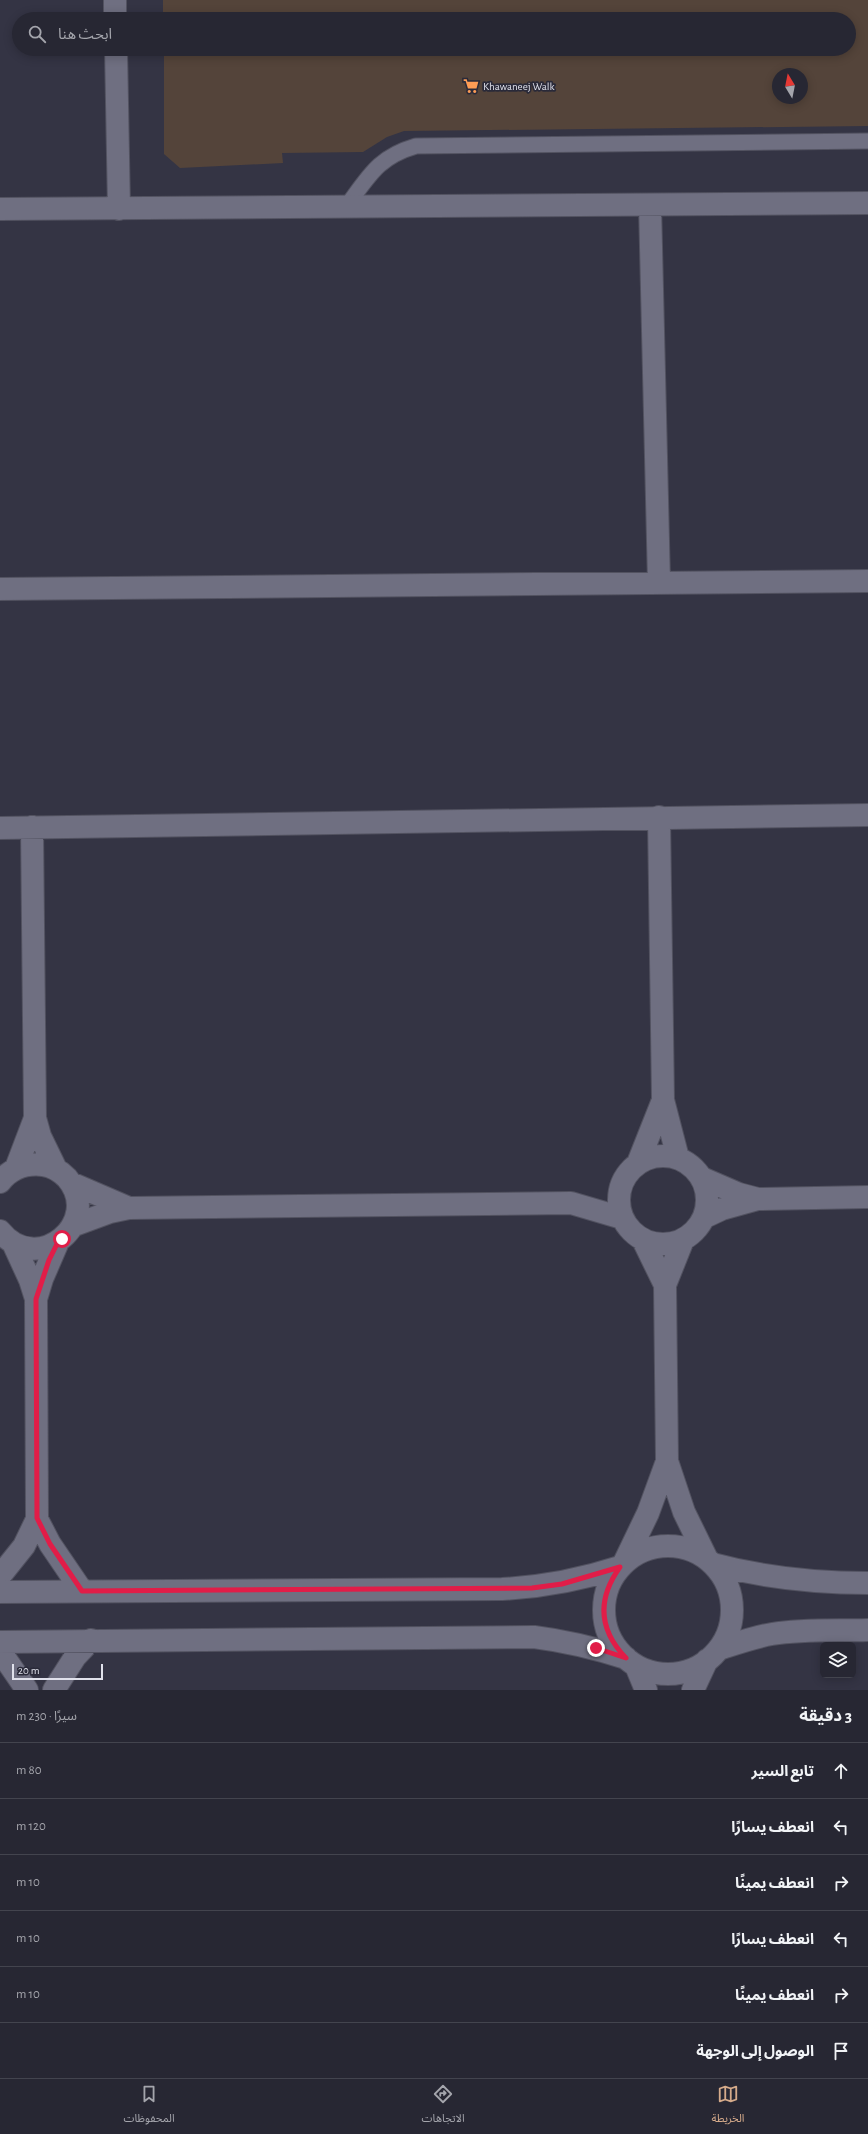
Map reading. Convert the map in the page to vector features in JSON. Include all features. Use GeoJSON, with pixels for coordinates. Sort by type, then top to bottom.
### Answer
{"type":"FeatureCollection","features":[{"type":"Feature","properties":{"kind":"street"},"geometry":{"type":"LineString","coordinates":[[115,0],[115,12]]}},
{"type":"Feature","properties":{"kind":"street"},"geometry":{"type":"LineString","coordinates":[[116,56],[119,209]]}},
{"type":"Feature","properties":{"kind":"street"},"geometry":{"type":"LineString","coordinates":[[0,209],[650,205],[868,202]]}},
{"type":"Feature","properties":{"kind":"street"},"geometry":{"type":"LineString","coordinates":[[650,205],[659,583]]}},
{"type":"Feature","properties":{"kind":"street"},"geometry":{"type":"LineString","coordinates":[[0,589],[868,581]]}},
{"type":"Feature","properties":{"kind":"street"},"geometry":{"type":"LineString","coordinates":[[0,828],[868,815]]}},
{"type":"Feature","properties":{"kind":"street"},"geometry":{"type":"LineString","coordinates":[[659,817],[664,1100],[678,1158]]}},
{"type":"Feature","properties":{"kind":"street"},"geometry":{"type":"LineString","coordinates":[[32,827],[35,1118],[40,1136],[64,1176],[77,1203],[77,1213],[72,1226],[58,1242],[47,1266],[36,1299]]}},
{"type":"Feature","properties":{"kind":"street"},"geometry":{"type":"LineString","coordinates":[[571,1203],[606,1191],[622,1182],[638,1163],[664,1100]]}},
{"type":"Feature","properties":{"kind":"street"},"geometry":{"type":"LineString","coordinates":[[0,1182],[16,1168],[35,1118]]}},
{"type":"Feature","properties":{"kind":"street"},"geometry":{"type":"LineString","coordinates":[[638,1163],[658,1156],[678,1158],[688,1163],[702,1178],[739,1194],[758,1199]]}},
{"type":"Feature","properties":{"kind":"street"},"geometry":{"type":"LineString","coordinates":[[16,1168],[36,1164],[130,1208]]}},
{"type":"Feature","properties":{"kind":"street"},"geometry":{"type":"LineString","coordinates":[[664,1285],[684,1240],[699,1226],[704,1217],[708,1197],[702,1178]]}},
{"type":"Feature","properties":{"kind":"street"},"geometry":{"type":"LineString","coordinates":[[622,1182],[619,1198],[622,1218],[627,1227],[643,1240],[664,1285],[667,1461],[684,1512],[710,1562],[729,1590],[732,1606],[731,1620],[727,1635],[713,1654],[693,1690]]}},
{"type":"Feature","properties":{"kind":"street"},"geometry":{"type":"LineString","coordinates":[[704,1217],[734,1205],[758,1199],[868,1197]]}},
{"type":"Feature","properties":{"kind":"street"},"geometry":{"type":"LineString","coordinates":[[72,1226],[104,1214],[130,1208],[571,1203],[622,1218]]}},
{"type":"Feature","properties":{"kind":"street"},"geometry":{"type":"LineString","coordinates":[[7,1237],[33,1249],[43,1248],[58,1242]]}},
{"type":"Feature","properties":{"kind":"street"},"geometry":{"type":"LineString","coordinates":[[0,1576],[24,1546],[37,1518],[36,1299],[30,1280],[7,1237]]}},
{"type":"Feature","properties":{"kind":"street"},"geometry":{"type":"LineString","coordinates":[[643,1240],[663,1244],[684,1240]]}},
{"type":"Feature","properties":{"kind":"street"},"geometry":{"type":"LineString","coordinates":[[646,1690],[631,1662],[610,1638],[603,1614],[607,1589],[622,1565],[648,1513],[667,1461]]}},
{"type":"Feature","properties":{"kind":"street"},"geometry":{"type":"LineString","coordinates":[[37,1518],[50,1544],[82,1591]]}},
{"type":"Feature","properties":{"kind":"street"},"geometry":{"type":"LineString","coordinates":[[0,1592],[524,1588],[562,1584],[622,1565],[636,1554],[650,1548],[665,1546],[680,1547],[694,1552],[710,1562],[774,1578],[804,1582],[868,1583]]}},
{"type":"Feature","properties":{"kind":"street"},"geometry":{"type":"LineString","coordinates":[[0,1642],[534,1637],[566,1641],[596,1648],[650,1671],[665,1674],[680,1673],[694,1668],[713,1654],[746,1640],[773,1634],[802,1631],[868,1630]]}},
{"type":"Feature","properties":{"kind":"street"},"geometry":{"type":"LineString","coordinates":[[54,1690],[75,1657],[91,1640]]}},
{"type":"Feature","properties":{"kind":"street"},"geometry":{"type":"LineString","coordinates":[[0,1651],[27,1690]]}},
{"type":"Feature","properties":{"kind":"lane"},"geometry":{"type":"LineString","coordinates":[[346,207],[382,161],[398,151],[416,146],[868,141]]}},
{"type":"Feature","properties":{"kind":"building","name":"Khawaneej Walk"},"geometry":{"type":"Polygon","coordinates":[[[163,0],[868,0],[868,126],[404,131],[387,137],[363,152],[282,153],[283,163],[180,168],[164,154],[164,56],[856,56],[856,12],[163,12],[163,0]]]}},
{"type":"Feature","properties":{"kind":"place","name":"Khawaneej Walk"},"geometry":{"type":"Point","coordinates":[471,86]}},
{"type":"Feature","properties":{"kind":"route"},"geometry":{"type":"LineString","coordinates":[[62,1239],[58,1242],[49,1260],[36,1299],[37,1518],[50,1544],[82,1591],[532,1588],[562,1584],[620,1567],[612,1577],[607,1589],[603,1614],[610,1638],[617,1649],[626,1658],[596,1648]]}}]}
